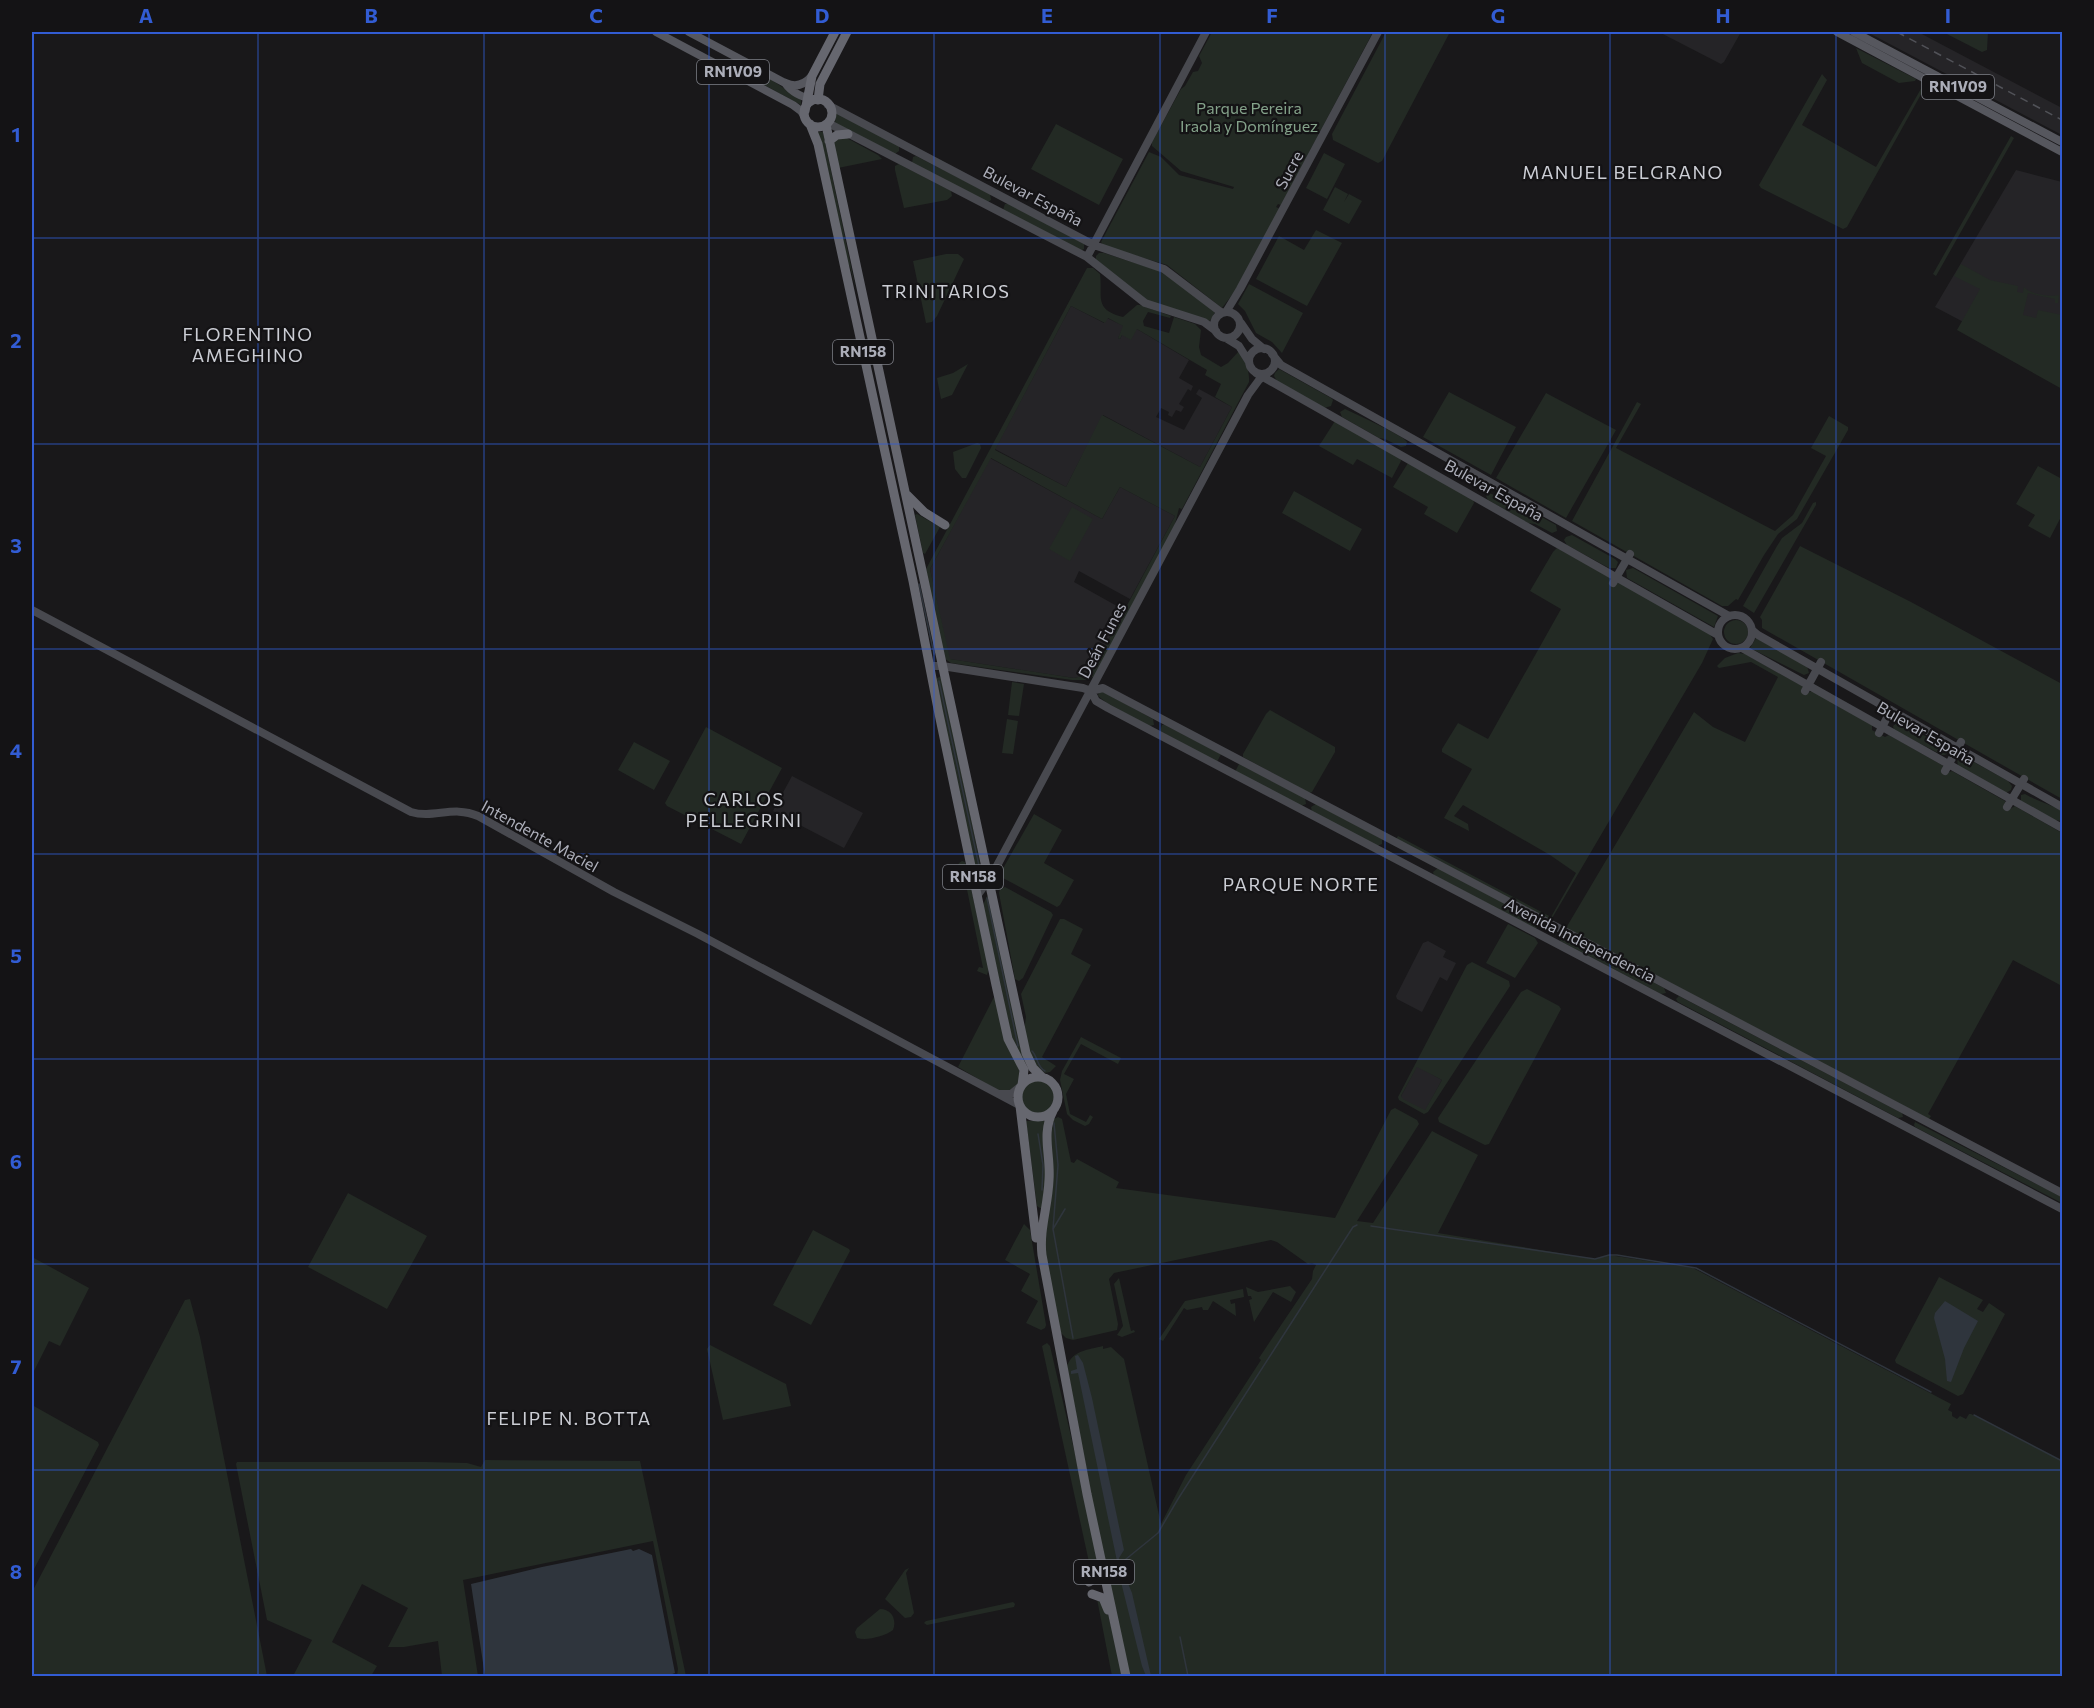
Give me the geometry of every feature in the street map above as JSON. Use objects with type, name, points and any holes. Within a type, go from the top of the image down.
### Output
[{"type":"highway","name":"RN158","points":[[813,99],[812,76],[835,32]]},
{"type":"highway","name":"RN158","points":[[847,32],[813,99],[807,118],[818,144],[902,529],[1008,1038],[1024,1070],[1018,1093],[1019,1105],[1033,1211],[1038,1272],[1053,1335]]},
{"type":"highway","points":[[807,118],[818,127],[827,124],[832,114],[828,105],[813,99]]},
{"type":"highway","name":"RN158","points":[[827,124],[1026,1053],[1033,1068],[1042,1077],[1052,1082],[1057,1090],[1058,1102],[1046,1131],[1050,1177],[1041,1250],[1067,1419],[1082,1467],[1102,1575],[1126,1677]]},
{"type":"highway","points":[[829,141],[837,135],[848,134]]},
{"type":"highway","points":[[905,493],[924,512],[945,525]]},
{"type":"highway","points":[[1021,1085],[1029,1078],[1042,1077]]},
{"type":"highway","points":[[1019,1105],[1027,1114],[1037,1117],[1053,1111]]},
{"type":"highway","points":[[1033,1211],[1037,1213],[1045,1211]]},
{"type":"highway","points":[[1089,1582],[1102,1575]]},
{"type":"highway","points":[[1092,1594],[1107,1598]]},
{"type":"main road","name":"RN1V09","points":[[657,32],[793,105],[807,118]]},
{"type":"main road","name":"RN1V09","points":[[689,32],[785,83],[791,90],[813,99]]},
{"type":"main road","points":[[1087,258],[1206,32]]},
{"type":"main road","name":"Sucre","points":[[1224,312],[1240,289],[1378,32]]},
{"type":"main road","name":"RN1V09","points":[[1837,32],[2062,152]]},
{"type":"main road","name":"RN1V09","points":[[1854,32],[2062,142]]},
{"type":"main road","points":[[785,83],[798,85],[812,76]]},
{"type":"main road","name":"Bulevar España","points":[[828,105],[1094,245],[1164,269],[1224,312]]},
{"type":"main road","name":"Bulevar España","points":[[827,124],[1087,258],[1145,303],[1204,322],[1216,331]]},
{"type":"main road","name":"Sucre","points":[[1238,318],[1234,306],[1240,289]]},
{"type":"main road","points":[[1224,312],[1238,318],[1237,333],[1226,338],[1216,331],[1215,321],[1224,312]]},
{"type":"main road","name":"Bulevar España","points":[[1238,318],[1252,339],[1269,351],[1281,365],[1628,557],[1729,616]]},
{"type":"main road","name":"Bulevar España","points":[[1226,338],[1239,346],[1257,370],[1615,580],[1718,635]]},
{"type":"main road","points":[[1254,351],[1269,351],[1274,363],[1271,370],[1257,370],[1254,351]]},
{"type":"main road","name":"Deán Funes","points":[[1248,395],[1257,370]]},
{"type":"main road","name":"Deán Funes","points":[[977,896],[989,881],[1091,691],[1248,395],[1257,370]]},
{"type":"main road","points":[[1615,580],[1628,557]]},
{"type":"main road","name":"Intendente Maciel","points":[[32,610],[411,812],[425,814],[456,810],[478,817],[614,892],[698,934],[1019,1105]]},
{"type":"main road","points":[[1736,615],[1744,618],[1749,622],[1752,630],[1750,641],[1742,648],[1728,648],[1720,641],[1718,635],[1722,622],[1729,616],[1736,615]]},
{"type":"main road","name":"Bulevar España","points":[[1752,630],[1819,665],[1891,710],[2023,781],[2062,807]]},
{"type":"main road","name":"Bulevar España","points":[[1742,648],[1807,688],[2010,803],[2062,828]]},
{"type":"main road","points":[[1807,688],[1819,665]]},
{"type":"main road","name":"Avenida Independencia","points":[[930,666],[942,666],[1091,691],[1103,688],[2062,1193]]},
{"type":"main road","name":"Avenida Independencia","points":[[1091,691],[1096,701],[1108,708],[2062,1209]]},
{"type":"main road","points":[[1881,730],[1891,710]]},
{"type":"main road","points":[[1947,767],[1959,745]]},
{"type":"main road","points":[[2010,803],[2023,781]]},
{"type":"main road","points":[[1540,934],[1542,926],[1547,922]]},
{"type":"main road","points":[[1553,941],[1559,936],[1560,928]]},
{"type":"main road","points":[[998,1094],[1011,1094],[1021,1085]]},
{"type":"main road","points":[[1905,1126],[1912,1114]]},
{"type":"shaded area","points":[[1659,32],[1741,32],[1721,64]]},
{"type":"shaded area","points":[[1867,32],[1918,32],[2062,108],[2062,135]]},
{"type":"shaded area","points":[[2016,170],[2062,182],[2062,374],[1935,307]]},
{"type":"shaded area","points":[[1071,306],[1104,323],[1107,318],[1124,326],[1118,338],[1120,339],[1122,335],[1137,329],[1189,360],[1179,378],[1193,386],[1191,391],[1188,389],[1179,404],[1184,407],[1181,412],[1176,410],[1172,417],[1168,415],[1169,412],[1161,408],[1156,417],[1184,430],[1202,398],[1196,394],[1199,389],[1232,407],[1200,467],[1103,415],[1066,487],[995,449]]},
{"type":"shaded area","points":[[990,458],[1102,519],[1120,487],[1175,516],[1130,599],[1079,571],[1074,582],[1124,610],[1095,665],[1086,675],[1074,678],[949,659],[930,569]]},
{"type":"shaded area","points":[[792,776],[863,813],[844,848],[773,811]]},
{"type":"shaded area","points":[[1428,941],[1446,951],[1443,957],[1456,963],[1447,981],[1440,977],[1422,1012],[1397,999],[1396,996],[1423,943]]},
{"type":"shaded area","points":[[1417,1066],[1442,1080],[1425,1111],[1402,1099],[1401,1096]]},
{"type":"shaded area","points":[[1945,1301],[1978,1321],[1964,1348],[1951,1382],[1947,1381],[1945,1359],[1934,1318],[1935,1313]]},
{"type":"shaded area","points":[[1078,1355],[1083,1363],[1092,1398],[1124,1550],[1119,1558],[1118,1566],[1078,1373],[1071,1374],[1071,1371],[1077,1369],[1075,1356]]},
{"type":"shaded area","points":[[631,1549],[633,1551],[639,1549],[652,1555],[675,1673],[667,1676],[485,1676],[471,1584]]},
{"type":"shaded area","points":[[1122,1569],[1132,1593],[1151,1676],[1146,1676],[1142,1666],[1118,1570]]},
{"type":"green space","name":"Parque Pereira Iraola y Domínguez","points":[[1212,32],[1373,32],[1281,205],[1278,204],[1276,207],[1280,209],[1238,287],[1222,308],[1167,265],[1104,246],[1101,242],[1149,152],[1161,157],[1179,175],[1233,189],[1234,187],[1181,171],[1152,146],[1152,142],[1181,89],[1193,72],[1198,71],[1202,63],[1199,56]]},
{"type":"green space","points":[[1386,32],[1450,32],[1382,161],[1378,163],[1333,140],[1332,134]]},
{"type":"green space","points":[[1943,32],[1988,32],[1987,50],[1982,52]]},
{"type":"green space","points":[[1856,48],[1916,79],[1915,81],[1899,83],[1862,63]]},
{"type":"green space","points":[[743,65],[766,76],[801,100],[801,105],[742,73],[740,68]]},
{"type":"green space","points":[[1822,74],[1827,80],[1802,125],[1876,167],[1922,87],[1924,89],[1847,227],[1843,229],[1759,185]]},
{"type":"green space","points":[[836,113],[899,146],[899,151],[895,154],[835,123]]},
{"type":"green space","points":[[1056,124],[1123,159],[1099,205],[1031,169]]},
{"type":"green space","points":[[817,132],[823,132],[856,290],[850,267],[846,262]]},
{"type":"green space","points":[[2011,136],[2014,138],[1936,276],[1933,274]]},
{"type":"green space","points":[[845,137],[882,159],[838,168],[833,147],[835,139]]},
{"type":"green space","points":[[1324,153],[1345,164],[1327,199],[1306,188]]},
{"type":"green space","points":[[916,156],[990,194],[991,200],[988,202],[912,163],[913,157]]},
{"type":"green space","points":[[899,164],[951,191],[952,196],[947,200],[904,208],[895,170],[895,166]]},
{"type":"green space","points":[[1335,187],[1348,194],[1344,202],[1349,194],[1362,201],[1349,224],[1323,210]]},
{"type":"green space","points":[[1005,204],[1010,204],[1084,244],[1084,249],[1080,251],[1003,210]]},
{"type":"green space","points":[[1316,230],[1342,243],[1307,306],[1256,279],[1279,236],[1304,250]]},
{"type":"green space","points":[[1099,253],[1163,272],[1215,312],[1210,321],[1150,303],[1096,260]]},
{"type":"green space","points":[[946,254],[958,254],[964,259],[937,316],[932,322],[926,323],[913,261]]},
{"type":"green space","points":[[1961,264],[1990,280],[2018,286],[2017,292],[2023,293],[2024,287],[2041,295],[2059,295],[2058,303],[2055,303],[2055,299],[2028,293],[2023,315],[2036,318],[2038,310],[2062,315],[2062,389],[1957,330],[1980,289],[1954,276]]},
{"type":"green space","points":[[1087,268],[1093,268],[1100,274],[1101,301],[1107,310],[1114,314],[1123,317],[1140,305],[1171,316],[1170,318],[1148,312],[1143,321],[1144,326],[1169,333],[1174,317],[1195,324],[1201,330],[1199,347],[1201,355],[1221,367],[1239,351],[1247,366],[1249,382],[1182,509],[1179,508],[1173,532],[1095,676],[1086,680],[1072,680],[951,663],[944,658],[926,569]],"holes":[[[1071,306],[1105,323],[1108,318],[1123,326],[1118,338],[1120,339],[1122,335],[1131,340],[1137,329],[1207,370],[1205,375],[1221,384],[1215,397],[1232,407],[1200,467],[1102,415],[1066,487],[995,450]],[[991,458],[1102,519],[1120,487],[1175,516],[1095,665],[1086,675],[1074,678],[950,659],[930,569]]]},
{"type":"green space","points":[[1249,284],[1303,313],[1282,353],[1272,342],[1256,333],[1245,311],[1238,304]]},
{"type":"green space","points":[[968,364],[952,395],[941,399],[937,378],[953,373]]},
{"type":"green space","points":[[1279,369],[1331,398],[1333,400],[1331,406],[1324,408],[1277,381],[1274,376]]},
{"type":"green space","points":[[1449,392],[1516,427],[1491,475],[1423,437]]},
{"type":"green space","points":[[1546,393],[1616,430],[1566,518],[1496,478]]},
{"type":"green space","points":[[1637,402],[1641,404],[1616,448],[1775,531],[1793,515],[1826,456],[1811,448],[1829,416],[1848,427],[1797,519],[1778,534],[1738,600],[1736,599],[1728,606],[1722,606],[1572,521]]},
{"type":"green space","points":[[1345,409],[1403,438],[1407,442],[1406,446],[1401,447],[1379,438],[1342,417],[1340,412]]},
{"type":"green space","points":[[1335,421],[1400,458],[1401,461],[1392,478],[1357,459],[1353,465],[1319,446]]},
{"type":"green space","points":[[977,443],[981,448],[966,478],[962,478],[955,469],[953,452]]},
{"type":"green space","points":[[1408,463],[1473,499],[1474,503],[1457,533],[1424,514],[1428,507],[1393,487]]},
{"type":"green space","points":[[2038,466],[2062,479],[2062,515],[2050,538],[2028,526],[2035,515],[2016,504]]},
{"type":"green space","points":[[1294,491],[1362,529],[1350,551],[1282,513]]},
{"type":"green space","points":[[1489,493],[1518,504],[1556,525],[1557,531],[1552,533],[1528,523],[1488,500],[1486,496]]},
{"type":"green space","points":[[1816,502],[1754,613],[1743,606],[1782,538],[1802,523],[1813,503]]},
{"type":"green space","points":[[1072,507],[1093,519],[1070,561],[1049,549]]},
{"type":"green space","points":[[915,515],[940,527],[925,554]]},
{"type":"green space","points":[[1572,535],[1615,559],[1618,562],[1616,568],[1609,568],[1567,545],[1564,540]]},
{"type":"green space","points":[[1800,546],[1911,602],[2062,684],[2062,799],[1762,628],[1760,617]]},
{"type":"green space","points":[[1557,548],[1611,578],[1611,581],[1619,582],[1709,633],[1713,639],[1702,663],[1551,920],[1396,839],[1398,836],[1551,917],[1576,873],[1550,855],[1463,805],[1454,816],[1468,824],[1469,831],[1444,818],[1472,769],[1442,752],[1442,749],[1458,723],[1488,739],[1561,609],[1530,591]]},
{"type":"green space","points":[[1633,568],[1718,616],[1714,627],[1627,578],[1626,570]]},
{"type":"green space","points":[[1736,620],[1741,621],[1747,627],[1747,637],[1741,643],[1736,644],[1731,643],[1725,637],[1724,632],[1725,627],[1731,621]]},
{"type":"green space","points":[[1756,638],[1807,666],[1809,673],[1804,675],[1750,648]]},
{"type":"green space","points":[[1738,653],[1745,654],[1802,686],[1808,693],[1812,691],[1872,725],[1872,730],[1885,737],[1889,735],[1942,765],[1947,773],[1952,771],[2005,801],[2010,809],[2015,806],[2062,833],[2062,986],[2013,960],[1928,1114],[1931,1116],[1929,1119],[1566,928],[1694,712],[1713,727],[1745,742],[1778,677],[1751,662],[1719,668],[1717,666],[1725,658]]},
{"type":"green space","points":[[942,678],[983,877],[979,876],[972,855],[936,679]]},
{"type":"green space","points":[[1012,682],[1024,684],[1019,716],[1008,715]]},
{"type":"green space","points":[[1102,691],[1153,719],[1154,725],[1149,726],[1107,703],[1098,696]]},
{"type":"green space","points":[[1270,710],[1335,747],[1335,752],[1312,792],[1309,793],[1243,757]]},
{"type":"green space","points":[[1007,719],[1018,721],[1013,754],[1002,753]]},
{"type":"green space","points":[[1898,722],[1948,747],[1949,752],[1942,755],[1894,730],[1893,726]]},
{"type":"green space","points":[[1162,725],[1221,754],[1217,762],[1160,731]]},
{"type":"green space","points":[[706,727],[782,768],[741,844],[665,803]]},
{"type":"green space","points":[[634,742],[670,761],[654,790],[618,770]]},
{"type":"green space","points":[[1963,756],[2008,781],[2012,786],[2011,790],[2006,793],[1958,766],[1957,759]]},
{"type":"green space","points":[[1239,764],[1305,798],[1306,804],[1301,806],[1235,772]]},
{"type":"green space","points":[[2025,794],[2062,811],[2062,821],[2054,820],[2021,801],[2021,795]]},
{"type":"green space","points":[[1316,804],[1382,839],[1382,844],[1377,846],[1312,812],[1311,807]]},
{"type":"green space","points":[[1034,814],[1062,830],[1044,863],[1074,880],[1057,907],[1001,877],[1001,872]]},
{"type":"green space","points":[[962,861],[965,862],[989,968],[987,975],[977,971],[979,967],[983,968],[963,870],[960,868],[948,890],[945,888]]},
{"type":"green space","points":[[1438,868],[1540,922],[1536,929],[1434,875],[1433,872]]},
{"type":"green space","points":[[1005,887],[1053,915],[1023,978],[1019,981],[1015,979],[999,893],[1000,889]]},
{"type":"green space","points":[[987,896],[1026,1064],[1013,1044],[983,905]]},
{"type":"green space","points":[[1060,919],[1083,929],[1071,954],[1091,965],[1042,1057],[1056,1066],[1050,1072],[1045,1073],[1033,1064],[1024,1031],[1026,1017],[1021,994]]},
{"type":"green space","points":[[1508,924],[1535,938],[1538,943],[1515,978],[1486,963]]},
{"type":"green space","points":[[1564,935],[1664,988],[1666,993],[1661,994],[1560,941]]},
{"type":"green space","points":[[1472,962],[1509,981],[1510,986],[1428,1112],[1424,1114],[1399,1100],[1398,1097],[1467,965]],"holes":[[[1417,1067],[1442,1080],[1425,1110],[1401,1096]]]},
{"type":"green space","points":[[1527,989],[1561,1009],[1489,1144],[1485,1145],[1439,1122],[1438,1118],[1521,992]]},
{"type":"green space","points":[[1679,996],[1902,1113],[1903,1117],[1898,1118],[1678,1002],[1676,999]]},
{"type":"green space","points":[[994,997],[1015,1053],[1020,1075],[1016,1087],[1005,1091],[999,1091],[958,1067]]},
{"type":"green space","points":[[1081,1037],[1121,1058],[1118,1064],[1081,1044],[1064,1074],[1074,1079],[1066,1094],[1070,1114],[1086,1122],[1090,1115],[1093,1117],[1085,1126],[1067,1114],[1060,1080],[1062,1071]]},
{"type":"green space","points":[[1039,1079],[1052,1084],[1057,1097],[1052,1110],[1039,1115],[1026,1110],[1021,1097],[1026,1084]]},
{"type":"green space","points":[[1395,1108],[1417,1120],[1419,1124],[1357,1221],[1373,1223],[1432,1131],[1478,1155],[1438,1233],[1595,1259],[1609,1255],[1693,1268],[1951,1404],[1948,1410],[1957,1419],[1960,1416],[1966,1419],[1971,1414],[2062,1461],[2062,1676],[1129,1676],[1105,1568],[1067,1366],[1077,1354],[1103,1346],[1103,1349],[1111,1347],[1124,1359],[1161,1524],[1186,1475],[1261,1360],[1259,1358],[1312,1279],[1316,1265],[1308,1264],[1271,1240],[1114,1273],[1109,1279],[1118,1324],[1117,1330],[1073,1340],[1066,1338],[1059,1331],[1043,1252],[1049,1145],[1054,1119],[1058,1117],[1062,1119],[1071,1162],[1074,1163],[1077,1159],[1119,1182],[1116,1188],[1335,1218],[1391,1110]]},
{"type":"green space","points":[[1026,1121],[1045,1121],[1047,1168],[1042,1208],[1037,1206]]},
{"type":"green space","points":[[1915,1122],[2062,1197],[2062,1203],[1915,1127]]},
{"type":"green space","points":[[348,1193],[427,1236],[387,1309],[308,1267]]},
{"type":"green space","points":[[1024,1224],[1030,1230],[1046,1325],[1041,1330],[1026,1323],[1038,1301],[1021,1291],[1030,1274],[1005,1260]]},
{"type":"green space","points":[[813,1230],[850,1251],[811,1325],[773,1305]]},
{"type":"green space","points":[[32,1257],[89,1288],[60,1346],[49,1341],[32,1375]]},
{"type":"green space","points":[[1939,1277],[1983,1300],[1977,1309],[1983,1312],[1989,1303],[2005,1314],[1963,1394],[1958,1396],[1896,1363],[1895,1360]]},
{"type":"green space","points":[[1119,1278],[1131,1331],[1135,1332],[1122,1337],[1117,1335],[1123,1326],[1114,1284]]},
{"type":"green space","points":[[1290,1286],[1296,1292],[1291,1302],[1273,1292],[1254,1322],[1249,1300],[1252,1299],[1248,1296],[1246,1287],[1258,1292]]},
{"type":"green space","points":[[1243,1289],[1244,1297],[1230,1300],[1231,1304],[1235,1303],[1236,1316],[1213,1301],[1208,1310],[1203,1310],[1202,1307],[1187,1310],[1184,1308],[1163,1341],[1159,1339],[1185,1301]]},
{"type":"green space","points":[[190,1299],[200,1337],[267,1676],[32,1676],[32,1592],[185,1300]]},
{"type":"green space","points":[[1047,1343],[1050,1346],[1092,1527],[1098,1570],[1092,1576],[1042,1346]]},
{"type":"green space","points":[[710,1345],[786,1384],[791,1406],[723,1420],[707,1349]]},
{"type":"green space","points":[[32,1405],[98,1442],[99,1445],[32,1573]]},
{"type":"green space","points":[[485,1460],[640,1461],[686,1676],[677,1676],[678,1669],[653,1541],[463,1580],[478,1676],[442,1676],[438,1641],[404,1647],[388,1647],[408,1608],[362,1584],[332,1642],[377,1666],[371,1676],[293,1676],[312,1640],[267,1620],[237,1462],[427,1462],[467,1463],[481,1467]]},
{"type":"green space","points":[[909,1568],[906,1573],[914,1613],[911,1617],[905,1618],[885,1599],[905,1570]]},
{"type":"green space","points":[[1097,1599],[1107,1610],[1124,1676],[1112,1676]]},
{"type":"green space","points":[[1013,1602],[1014,1607],[927,1625],[924,1623],[926,1621]]},
{"type":"green space","points":[[880,1609],[888,1611],[892,1616],[893,1630],[876,1637],[857,1638],[855,1632],[857,1628]]},
{"type":"waterway","points":[[919,584],[934,654]]},
{"type":"waterway","points":[[939,681],[981,875]]},
{"type":"waterway","points":[[987,898],[1018,1046]]},
{"type":"waterway","points":[[1032,1051],[1040,1067],[1045,1071]]},
{"type":"waterway","points":[[1054,1123],[1058,1165],[1053,1229],[1073,1338]]},
{"type":"waterway","points":[[1038,1134],[1043,1165],[1042,1190]]},
{"type":"waterway","points":[[1053,1229],[1065,1209]]},
{"type":"waterway","points":[[1120,1564],[1158,1533],[1353,1227],[1357,1225]]},
{"type":"waterway","points":[[1371,1226],[1595,1259],[1617,1255],[1696,1268],[1931,1392]]},
{"type":"waterway","points":[[1974,1415],[2062,1461]]},
{"type":"waterway","points":[[1180,1637],[1188,1676]]},
{"type":"railway","points":[[1897,32],[2062,120]]},
{"type":"district","name":"MANUEL BELGRANO","points":[[1623,173]]},
{"type":"district","name":"TRINITARIOS","points":[[946,292]]},
{"type":"district","name":"FLORENTINO AMEGHINO","points":[[248,345]]},
{"type":"district","name":"CARLOS PELLEGRINI","points":[[744,810]]},
{"type":"district","name":"PARQUE NORTE","points":[[1301,885]]},
{"type":"district","name":"FELIPE N. BOTTA","points":[[569,1419]]}]
